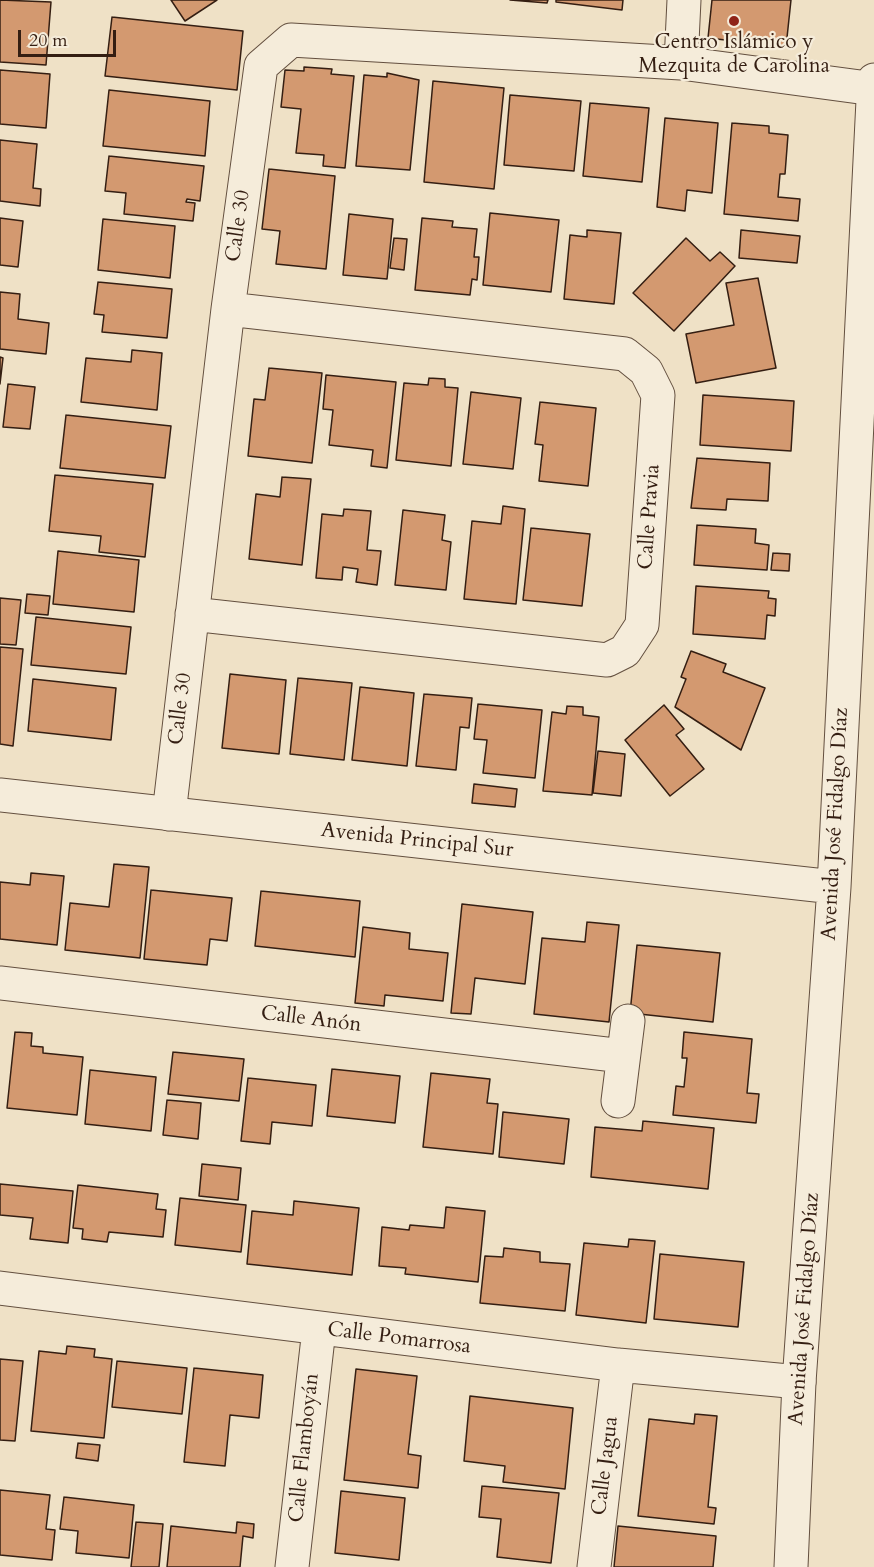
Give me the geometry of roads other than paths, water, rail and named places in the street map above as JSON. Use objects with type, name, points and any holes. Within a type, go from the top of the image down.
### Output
[{"type":"street","points":[[681,63],[684,0]]},
{"type":"street","name":"Calle 30","points":[[169,814],[228,309],[261,66],[291,40],[681,63],[874,89]]},
{"type":"street","name":"Avenida José Fidalgo Díaz","points":[[791,1567],[799,1382],[834,887],[874,80]]},
{"type":"street","name":"Calle Pravia","points":[[192,614],[606,660],[625,651],[642,625],[658,395],[646,371],[625,354],[228,309]]},
{"type":"street","name":"Avenida Principal Sur","points":[[0,795],[834,887]]},
{"type":"street","name":"Calle Anón","points":[[0,983],[623,1056]]},
{"type":"street","points":[[618,1101],[628,1021]]},
{"type":"street","name":"Calle Pomarrosa","points":[[0,1288],[618,1365],[799,1382]]},
{"type":"street","name":"Calle Flamboyán","points":[[292,1567],[319,1329]]},
{"type":"street","name":"Calle Jagua","points":[[594,1567],[618,1365]]},
{"type":"place","name":"Centro Islámico y Mezquita de Carolina","points":[[734,21]]}]
